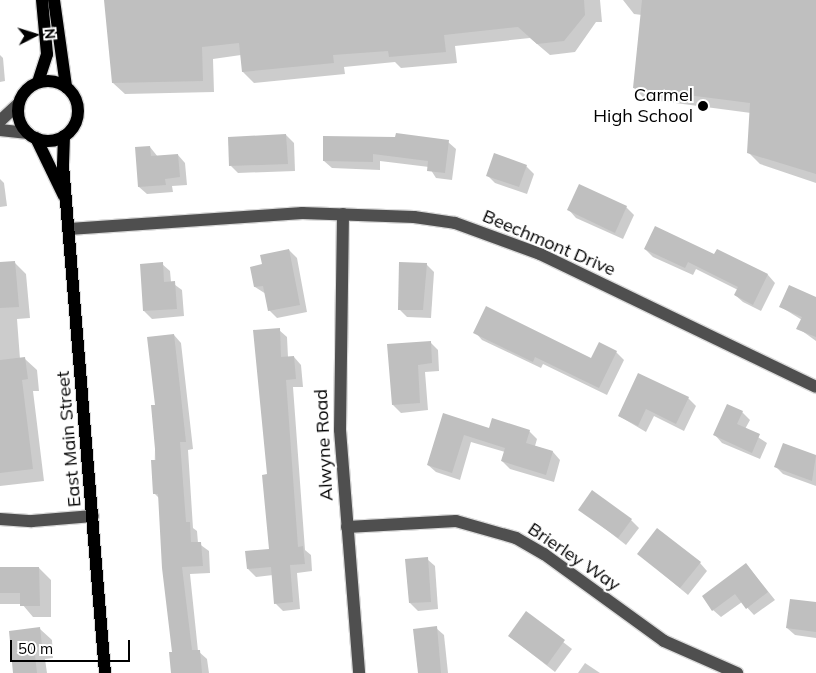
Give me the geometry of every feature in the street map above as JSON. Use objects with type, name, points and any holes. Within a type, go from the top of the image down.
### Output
[{"type":"main road","points":[[38,82],[47,54],[42,0]]},
{"type":"main road","points":[[54,0],[66,87]]},
{"type":"main road","points":[[47,81],[66,87],[73,94],[78,113],[75,123],[64,136],[53,141],[32,136],[20,123],[18,104],[22,95],[38,82],[47,81]]},
{"type":"main road","name":"East Main Street","points":[[32,136],[67,203]]},
{"type":"main road","name":"East Main Street","points":[[64,136],[67,203],[105,673]]},
{"type":"street","points":[[0,121],[18,104]]},
{"type":"street","points":[[0,130],[32,136]]},
{"type":"street","name":"Beechmont Drive","points":[[69,229],[244,216],[343,214],[414,217],[455,223],[490,233],[540,254],[816,387]]},
{"type":"street","name":"Alwyne Road","points":[[343,214],[338,375],[347,527],[359,673]]},
{"type":"street","points":[[0,518],[32,521],[93,516]]},
{"type":"street","name":"Brierley Way","points":[[347,527],[456,521],[516,538],[544,554],[664,641],[737,673]]},
{"type":"building","points":[[104,0],[584,0],[585,15],[564,41],[537,44],[518,27],[444,35],[446,52],[389,57],[388,51],[333,55],[334,63],[242,72],[239,43],[202,47],[203,81],[112,83]]},
{"type":"building","points":[[642,0],[816,0],[816,174],[747,153],[750,103],[633,88]]},
{"type":"building","points":[[396,133],[449,140],[445,173],[427,171],[428,161],[373,154],[373,162],[323,161],[323,136],[395,137]]},
{"type":"building","points":[[286,134],[288,164],[229,166],[228,137]]},
{"type":"building","points":[[150,146],[151,156],[178,154],[180,177],[165,179],[166,185],[138,187],[135,147]]},
{"type":"building","points":[[494,153],[527,165],[519,187],[486,176]]},
{"type":"building","points":[[579,184],[627,206],[615,233],[567,210]]},
{"type":"building","points":[[655,226],[714,254],[717,249],[768,274],[753,305],[734,295],[738,287],[688,262],[685,268],[644,249]]},
{"type":"building","points":[[289,249],[300,305],[268,311],[263,286],[254,287],[250,267],[262,264],[260,255]]},
{"type":"building","points":[[15,261],[19,307],[0,308],[0,262]]},
{"type":"building","points":[[163,262],[164,282],[175,281],[177,309],[143,311],[140,264]]},
{"type":"building","points":[[399,262],[427,263],[423,310],[398,310]]},
{"type":"building","points":[[789,285],[816,297],[816,337],[796,329],[802,317],[779,307]]},
{"type":"building","points":[[486,306],[591,358],[599,342],[617,351],[599,388],[535,357],[533,362],[473,333]]},
{"type":"building","points":[[280,328],[281,357],[294,356],[296,379],[286,380],[298,547],[303,546],[305,564],[290,565],[293,602],[274,604],[271,567],[247,569],[245,551],[269,549],[262,475],[267,474],[253,330]]},
{"type":"building","points":[[174,334],[186,442],[180,442],[186,522],[190,522],[191,542],[201,542],[203,566],[182,567],[192,650],[200,650],[202,673],[171,673],[169,652],[172,652],[162,568],[158,494],[153,494],[151,460],[156,460],[151,405],[155,405],[147,337]]},
{"type":"building","points":[[431,341],[432,363],[418,365],[420,403],[392,405],[387,344]]},
{"type":"building","points":[[25,357],[28,379],[22,380],[33,469],[0,473],[0,360]]},
{"type":"building","points":[[638,373],[689,397],[676,424],[646,409],[638,426],[618,416]]},
{"type":"building","points":[[727,404],[743,411],[737,424],[760,434],[752,453],[713,435]]},
{"type":"building","points":[[443,413],[489,428],[492,418],[530,430],[526,443],[553,451],[546,475],[501,461],[505,448],[464,435],[452,473],[427,465]]},
{"type":"building","points":[[783,443],[816,455],[812,481],[774,467]]},
{"type":"building","points":[[592,490],[632,519],[618,538],[578,510]]},
{"type":"building","points":[[657,528],[701,562],[680,588],[637,554]]},
{"type":"building","points":[[428,557],[431,602],[409,603],[405,559]]},
{"type":"building","points":[[746,563],[768,592],[746,609],[735,594],[712,611],[702,596]]},
{"type":"building","points":[[0,567],[39,567],[40,606],[20,606],[20,593],[0,593]]},
{"type":"building","points":[[790,599],[816,602],[816,632],[786,628]]},
{"type":"building","points":[[526,611],[565,640],[547,665],[508,636]]},
{"type":"building","points":[[437,626],[441,673],[418,673],[413,629]]},
{"type":"building","points":[[40,627],[42,646],[34,647],[37,673],[13,673],[9,631]]},
{"type":"place","name":"Carmel High School","points":[[703,106]]}]
